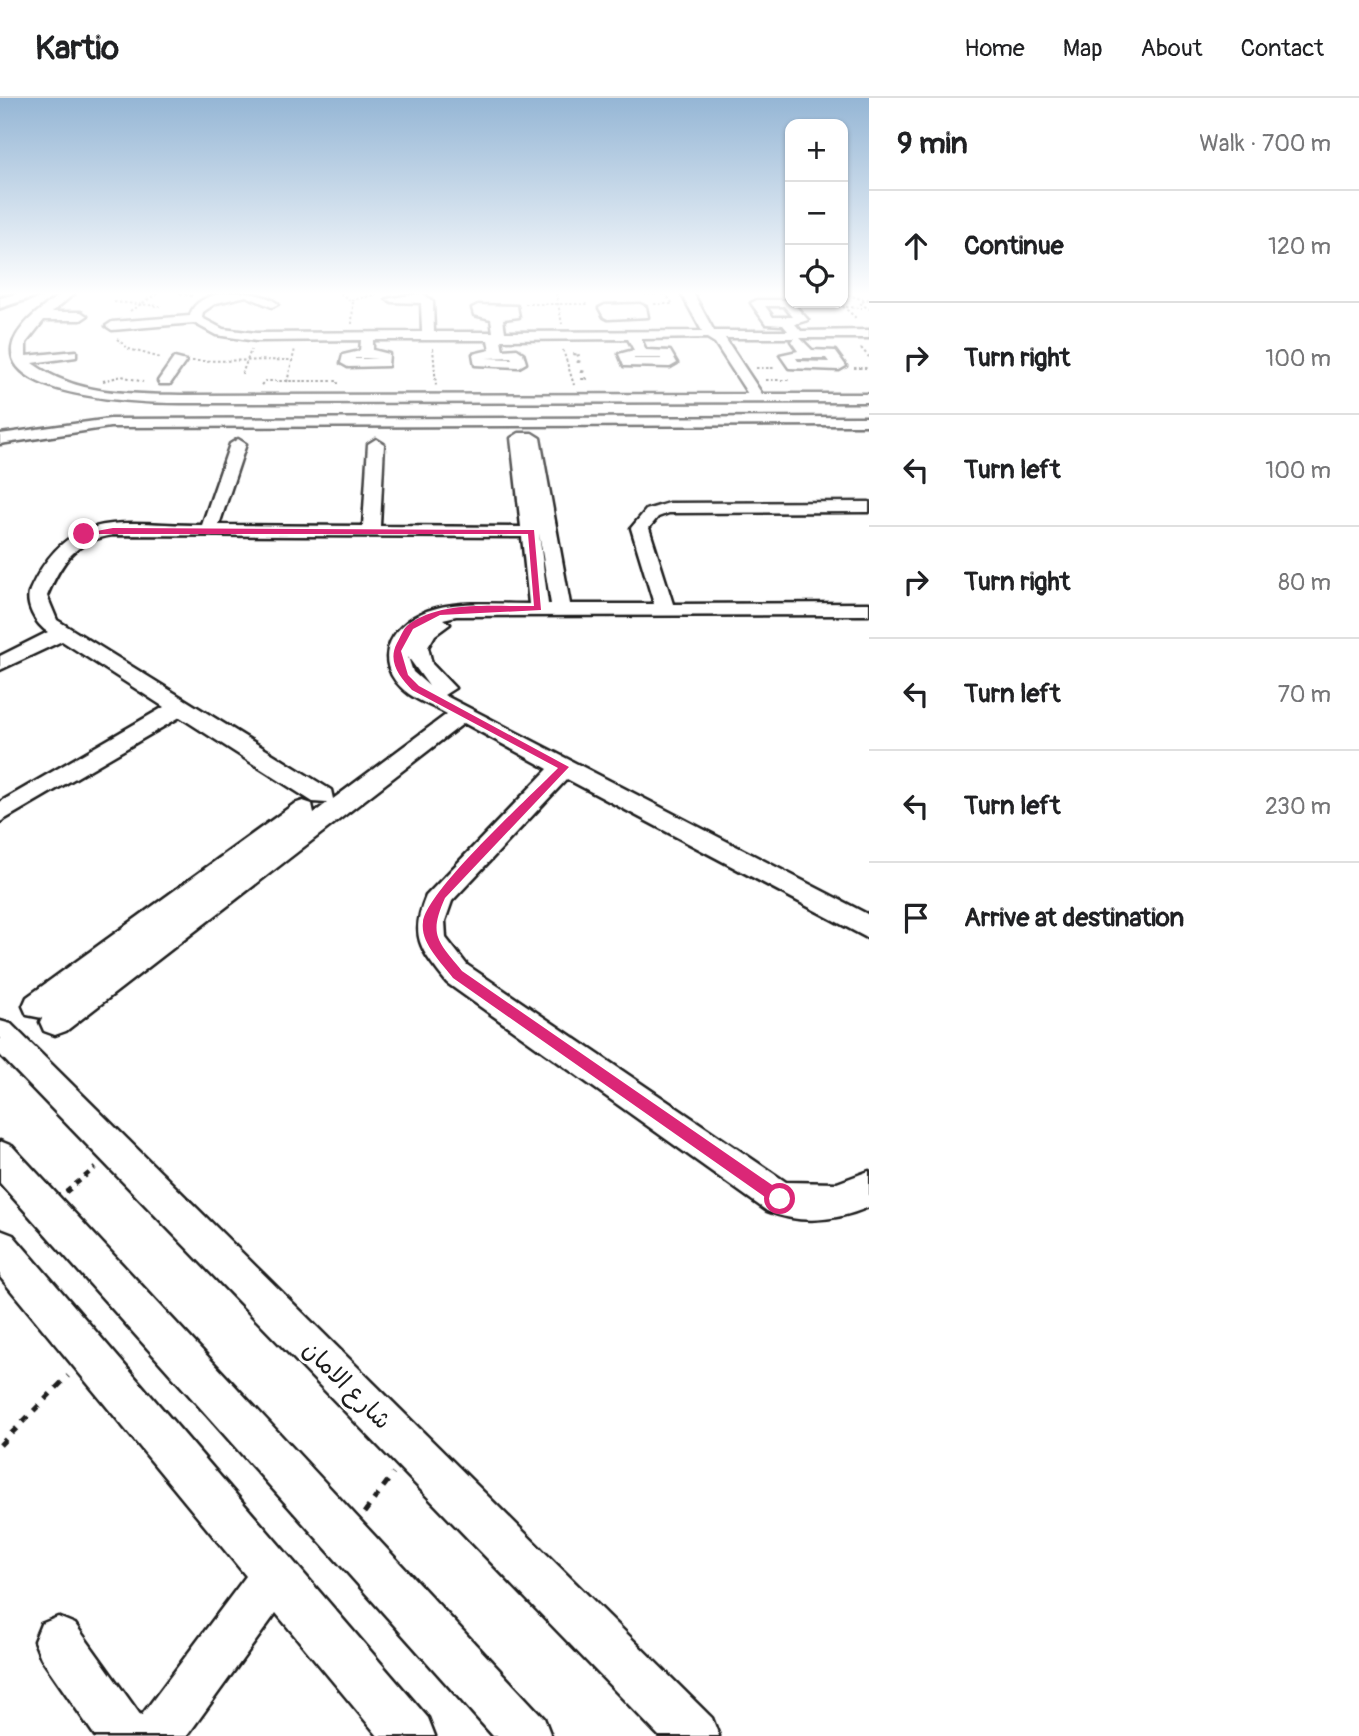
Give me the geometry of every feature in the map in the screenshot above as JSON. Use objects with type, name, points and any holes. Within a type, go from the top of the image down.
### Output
[{"type":"street","points":[[21,369],[32,381],[56,390],[121,399],[678,405],[842,402],[869,398]]},
{"type":"street","points":[[165,382],[173,369]]},
{"type":"street","points":[[723,369],[740,398]]},
{"type":"street","points":[[739,369],[758,398]]},
{"type":"street","points":[[110,423],[103,416],[104,412],[146,382],[165,382],[184,388],[284,399],[437,399],[459,402],[758,398],[869,405]]},
{"type":"street","points":[[121,399],[184,388]]},
{"type":"street","points":[[621,405],[632,413],[627,421]]},
{"type":"street","points":[[678,405],[674,413],[687,421]]},
{"type":"street","points":[[0,439],[110,423],[869,421]]},
{"type":"street","points":[[209,530],[238,444]]},
{"type":"street","points":[[371,531],[376,444]]},
{"type":"street","points":[[529,464],[554,567],[550,608],[534,567],[529,464]]},
{"type":"street","points":[[665,608],[640,528],[643,519],[652,512],[682,507],[869,507]]},
{"type":"street","points":[[322,796],[49,624],[37,596],[69,542],[84,534],[103,530],[531,532]]},
{"type":"street","points":[[534,567],[554,567]]},
{"type":"street","points":[[869,618],[665,608],[438,612],[410,628],[397,651],[398,664],[415,688],[454,710],[564,767],[757,859],[869,908]]},
{"type":"street","points":[[869,609],[800,613],[474,618],[453,620],[435,626],[424,635],[417,648],[419,663],[429,677],[444,688],[757,859],[869,928]]},
{"type":"street","points":[[0,664],[62,633]]},
{"type":"street","points":[[0,813],[180,707]]},
{"type":"street","points":[[405,746],[322,796],[47,1014],[454,710]]},
{"type":"street","points":[[564,767],[440,896],[429,922],[433,943],[457,974],[780,1199],[814,1203],[853,1199],[869,1188]]},
{"type":"street","name":"شارع الامان","points":[[0,1034],[694,1736]]},
{"type":"street","points":[[0,1158],[526,1736]]},
{"type":"street","points":[[0,1248],[410,1736]]},
{"type":"street","points":[[157,1736],[275,1576]]},
{"type":"street","points":[[58,1641],[125,1736]]},
{"type":"path","points":[[242,374],[244,369]]},
{"type":"path","points":[[284,399],[291,369]]},
{"type":"path","points":[[434,369],[437,399]]},
{"type":"path","points":[[570,369],[574,385]]},
{"type":"path","points":[[581,369],[585,378]]},
{"type":"path","points":[[45,1210],[116,1151]]},
{"type":"path","points":[[0,1445],[89,1355]]},
{"type":"path","points":[[345,1538],[411,1450]]},
{"type":"route","points":[[84,534],[103,530],[531,532],[538,608],[477,608],[438,612],[422,618],[410,628],[401,639],[397,651],[398,664],[415,688],[564,767],[440,896],[429,922],[433,943],[457,974],[780,1199]]}]
